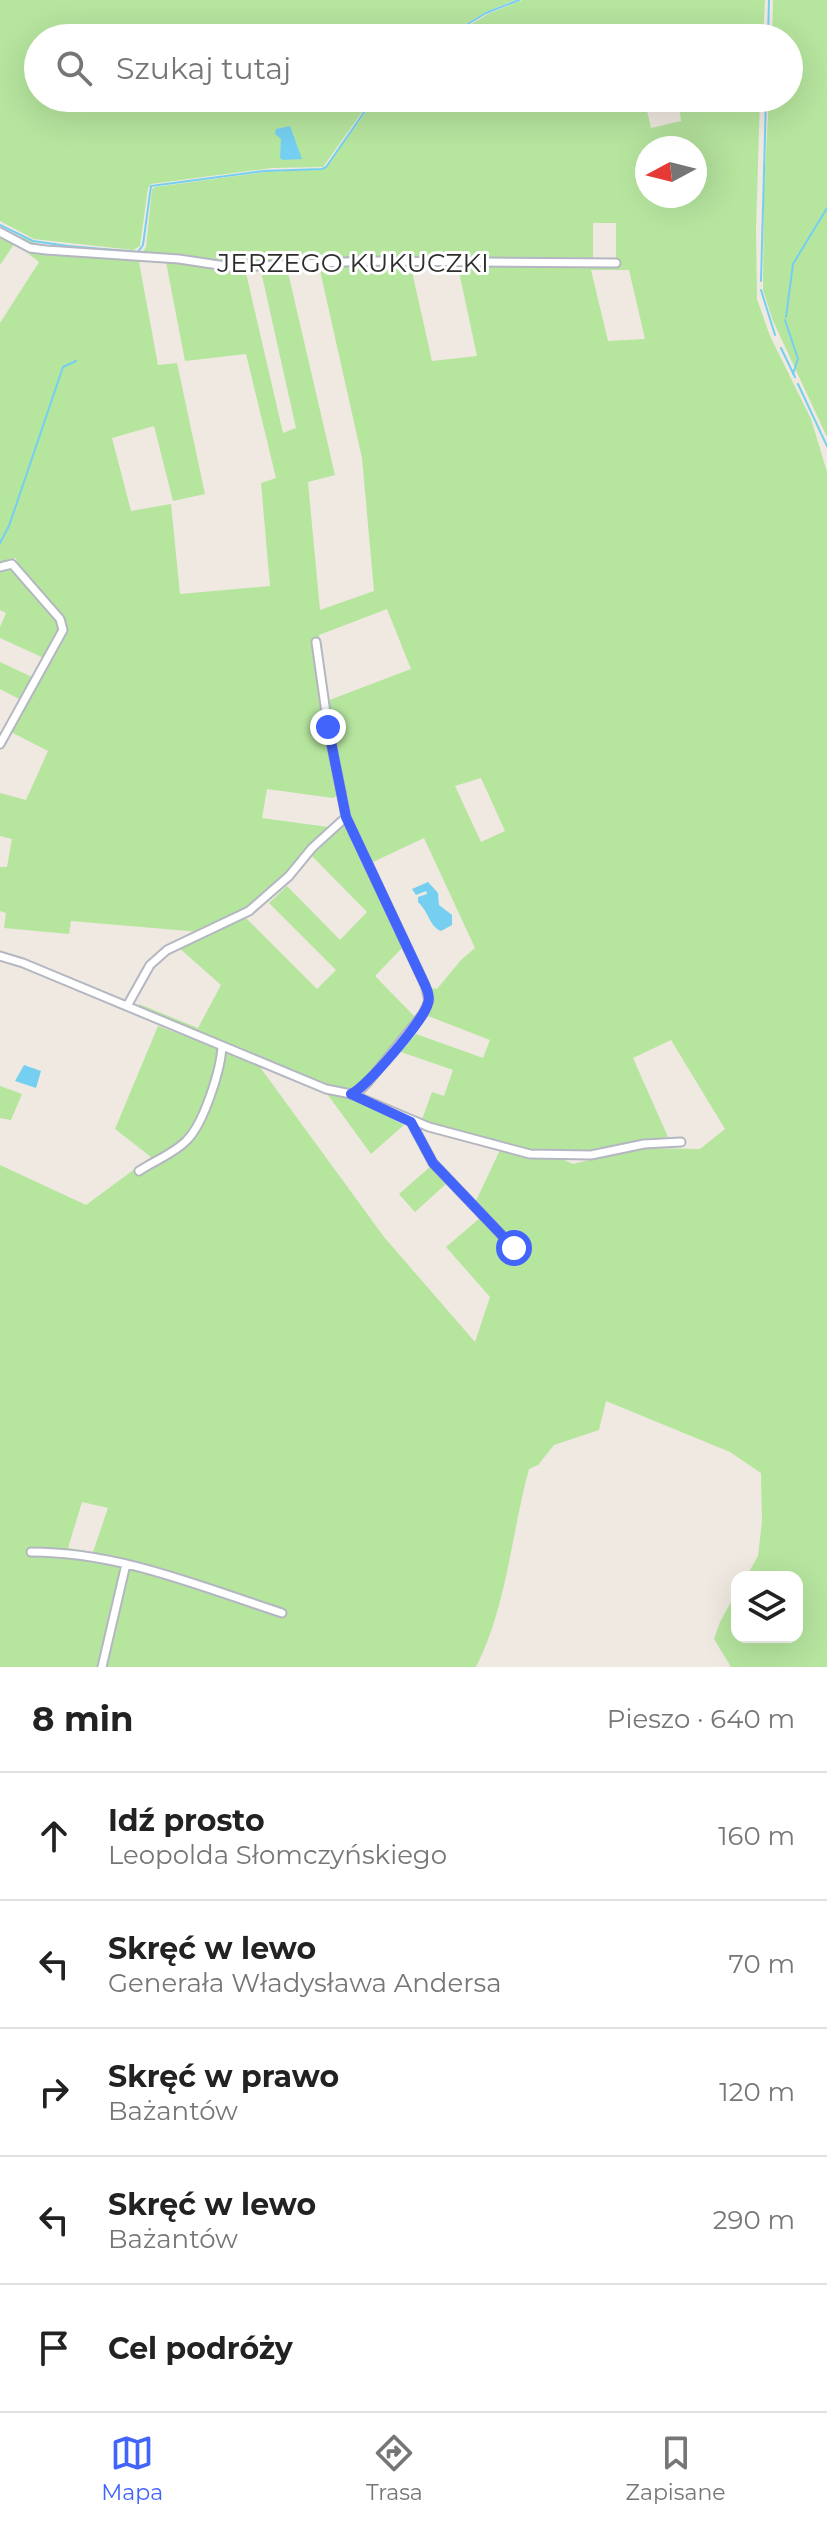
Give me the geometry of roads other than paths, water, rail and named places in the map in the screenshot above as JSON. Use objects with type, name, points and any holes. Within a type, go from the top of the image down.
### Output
[{"type":"street","name":"JERZEGO KUKUCZKI","points":[[0,232],[30,248],[179,259],[232,267],[368,261],[616,263]]},
{"type":"street","points":[[0,567],[12,564],[60,619],[63,630],[0,744]]},
{"type":"street","points":[[316,642],[328,727],[346,817],[425,985],[429,1001],[423,1014],[368,1082],[351,1094]]},
{"type":"street","points":[[127,1006],[150,965],[167,950],[218,928],[266,899],[312,848],[346,817]]},
{"type":"street","points":[[0,956],[326,1089],[351,1094],[411,1122],[504,1149],[541,1155],[591,1155],[644,1144],[681,1142]]},
{"type":"street","points":[[139,1171],[192,1135],[217,1079],[222,1046]]},
{"type":"street","points":[[411,1122],[433,1163],[514,1248]]},
{"type":"street","points":[[31,1552],[65,1552],[135,1564],[282,1613]]},
{"type":"street","points":[[102,1667],[126,1564]]},
{"type":"water","points":[[290,126],[302,159],[280,158],[281,139],[275,134],[276,129]]},
{"type":"water","points":[[428,882],[438,893],[439,905],[452,915],[452,925],[441,931],[418,902],[418,897],[427,894],[426,891],[416,895],[412,889]]},
{"type":"water","points":[[24,1065],[41,1071],[36,1088],[15,1081]]},
{"type":"waterway","points":[[468,24],[519,0]]},
{"type":"waterway","points":[[768,24],[769,0]]},
{"type":"waterway","points":[[0,225],[33,241],[138,252],[143,245],[151,186],[264,171],[322,169],[364,112]]},
{"type":"waterway","points":[[761,281],[766,112]]},
{"type":"waterway","points":[[786,317],[793,264],[827,208]]},
{"type":"waterway","points":[[761,290],[775,335]]},
{"type":"waterway","points":[[785,320],[798,359],[793,374]]},
{"type":"waterway","points":[[781,348],[795,377]]},
{"type":"waterway","points":[[0,543],[9,526],[63,367],[76,361]]},
{"type":"waterway","points":[[798,384],[827,446]]}]
